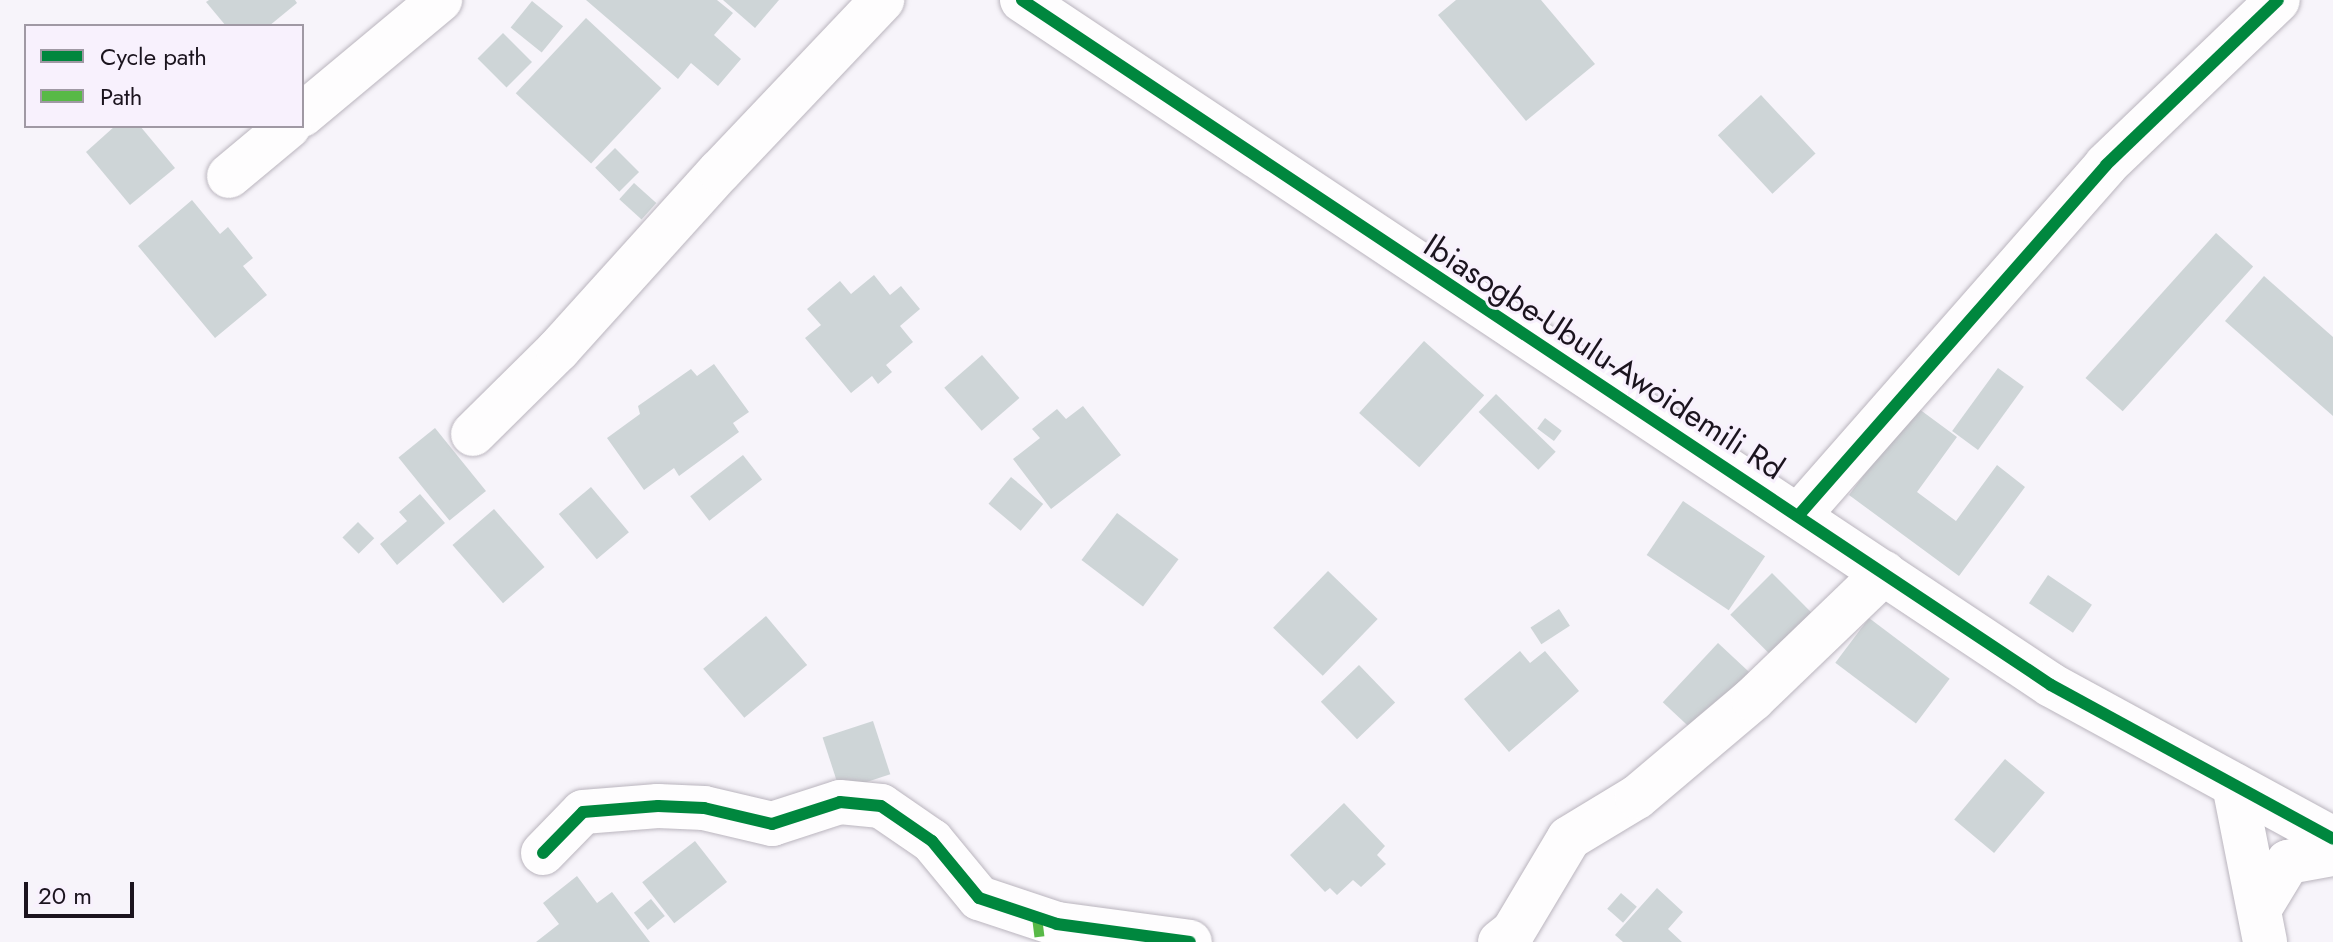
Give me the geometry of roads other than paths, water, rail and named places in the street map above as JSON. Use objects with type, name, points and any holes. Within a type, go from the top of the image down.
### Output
[{"type":"street","points":[[304,113],[440,0]]},
{"type":"street","points":[[473,434],[558,350],[720,171],[882,0]]},
{"type":"street","name":"Ibiasogbe-Ubulu-Awoidemili Rd","points":[[1022,0],[2051,685],[2333,839]]},
{"type":"street","points":[[1798,516],[2106,165],[2278,0]]},
{"type":"street","points":[[229,176],[287,128]]},
{"type":"street","points":[[1500,942],[1513,932],[1569,838],[1637,797],[1742,709],[1884,573]]},
{"type":"street","points":[[2234,785],[2262,925]]},
{"type":"street","points":[[543,853],[583,812],[658,806],[704,808],[772,824],[840,802],[881,806],[932,841],[979,898],[1057,924],[1190,942]]},
{"type":"street","points":[[2262,925],[2288,862],[2333,854]]}]
